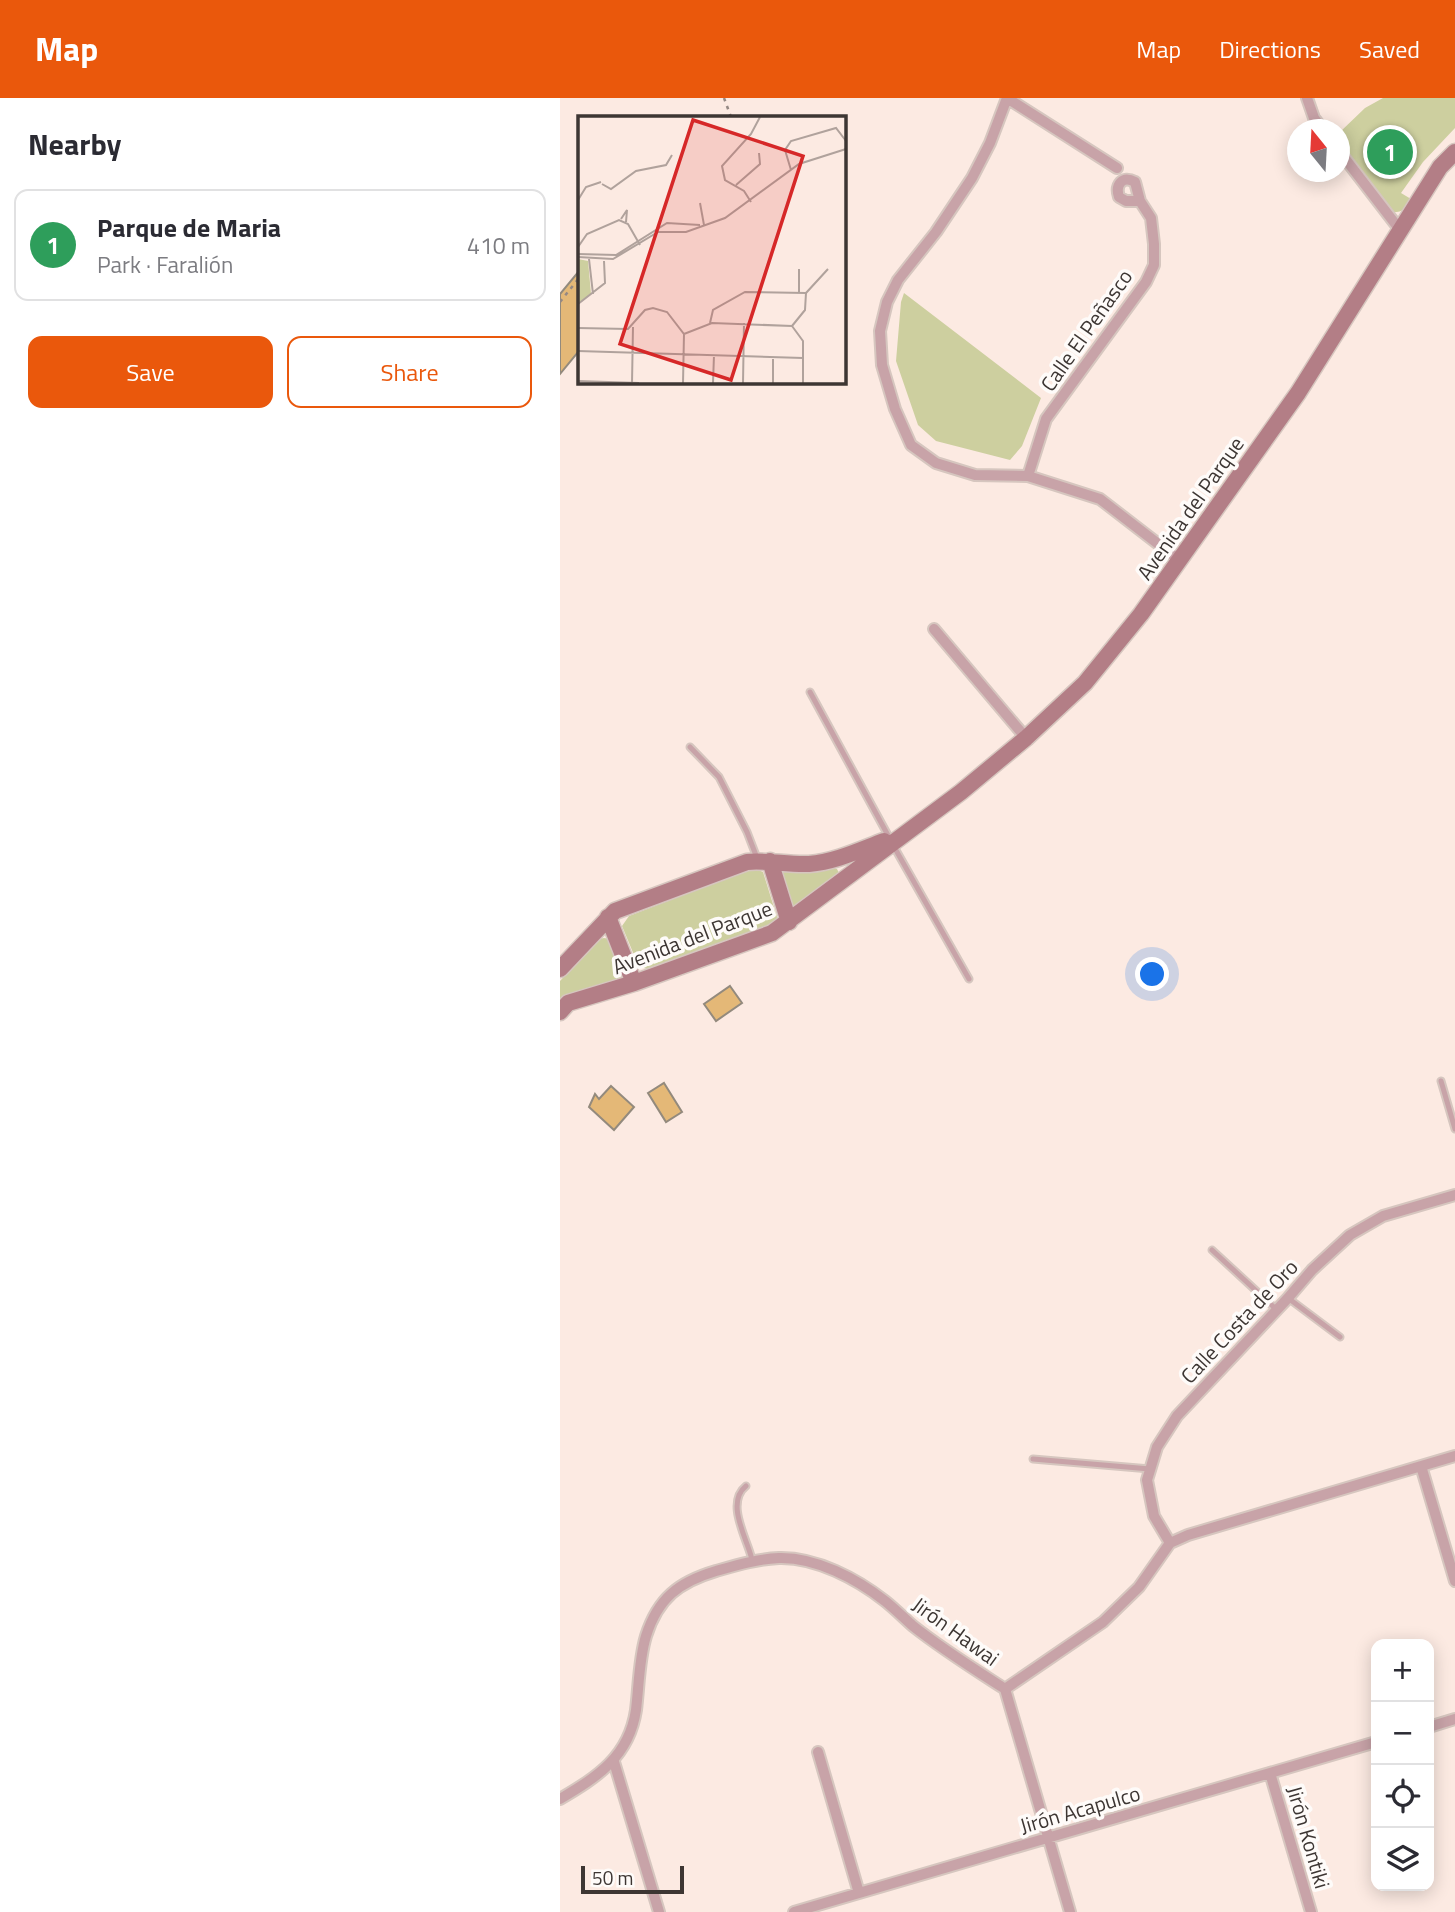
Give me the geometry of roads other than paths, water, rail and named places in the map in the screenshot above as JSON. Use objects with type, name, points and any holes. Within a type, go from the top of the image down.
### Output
[{"type":"street","points":[[1117,167],[1007,98],[990,143],[972,178],[936,232],[898,280],[887,302],[880,331],[882,365],[895,409],[911,445],[936,463],[975,475],[1028,476],[1100,499],[1179,560]]},
{"type":"street","points":[[1307,98],[1315,119]]},
{"type":"street","name":"Avenida del Parque","points":[[560,1012],[568,1003],[634,983],[772,933],[894,839],[961,792],[1026,738],[1084,683],[1142,614],[1298,393],[1440,167],[1455,152]]},
{"type":"street","points":[[1350,166],[1400,230]]},
{"type":"street","name":"Calle El Peñasco","points":[[1028,476],[1046,419],[1146,282],[1153,264],[1151,218],[1140,201],[1135,182],[1130,179],[1119,183],[1119,197],[1126,201],[1140,201]]},
{"type":"street","points":[[934,629],[1026,738]]},
{"type":"street","name":"Avenida del Parque","points":[[560,969],[615,911],[747,862],[808,864],[841,857],[894,839]]},
{"type":"street","points":[[764,861],[789,922]]},
{"type":"street","points":[[608,917],[634,983]]},
{"type":"street","name":"Calle Costa de Oro","points":[[1170,1543],[1154,1516],[1146,1480],[1157,1447],[1177,1416],[1327,1255],[1362,1227],[1396,1212],[1455,1195]]},
{"type":"street","points":[[1170,1543],[1188,1535],[1455,1456]]},
{"type":"street","points":[[1421,1466],[1455,1581]]},
{"type":"street","name":"Jirón Hawai","points":[[614,1762],[635,1714],[646,1638],[659,1607],[672,1591],[689,1580],[752,1558],[806,1561],[862,1586],[886,1602],[913,1626],[1005,1689],[1103,1622],[1139,1587],[1170,1543]]},
{"type":"street","points":[[1005,1689],[1070,1912]]},
{"type":"street","points":[[1434,1725],[1455,1719]]},
{"type":"street","name":"Jirón Acapulco","points":[[794,1912],[1371,1743]]},
{"type":"street","points":[[818,1752],[859,1893]]},
{"type":"street","points":[[560,1799],[614,1762],[659,1912]]},
{"type":"street","name":"Jirón Kontiki","points":[[1270,1773],[1311,1912]]},
{"type":"lane","points":[[810,691],[969,979]]},
{"type":"lane","points":[[690,747],[719,777],[764,861]]},
{"type":"lane","points":[[1441,1081],[1455,1129]]},
{"type":"lane","points":[[1212,1250],[1277,1310]]},
{"type":"lane","points":[[1288,1298],[1340,1337]]},
{"type":"lane","points":[[1032,1459],[1150,1469]]},
{"type":"lane","points":[[746,1486],[738,1495],[736,1508],[752,1558]]},
{"type":"place","name":"Parque de Maria","points":[[1390,152]]}]
